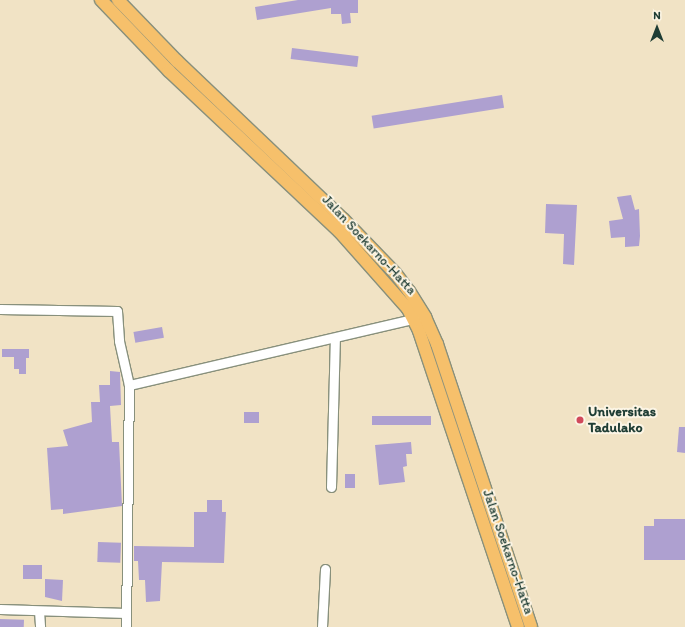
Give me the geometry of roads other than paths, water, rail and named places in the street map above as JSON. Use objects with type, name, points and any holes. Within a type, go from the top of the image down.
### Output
[{"type":"main road","name":"Jalan Soekarno-Hatta","points":[[101,0],[169,71],[208,106],[339,231],[419,318],[518,627]]},
{"type":"main road","name":"Jalan Soekarno-Hatta","points":[[118,0],[396,274],[419,318],[437,344],[531,627]]},
{"type":"main road","points":[[208,106],[220,100]]},
{"type":"street","points":[[0,309],[117,311],[119,341],[129,385],[126,627]]},
{"type":"street","points":[[129,385],[419,318]]},
{"type":"street","points":[[331,486],[335,338]]},
{"type":"street","points":[[322,627],[325,569]]},
{"type":"street","points":[[0,609],[126,613]]},
{"type":"street","points":[[39,611],[40,627]]},
{"type":"place","name":"Universitas Tadulako","points":[[580,420]]}]
